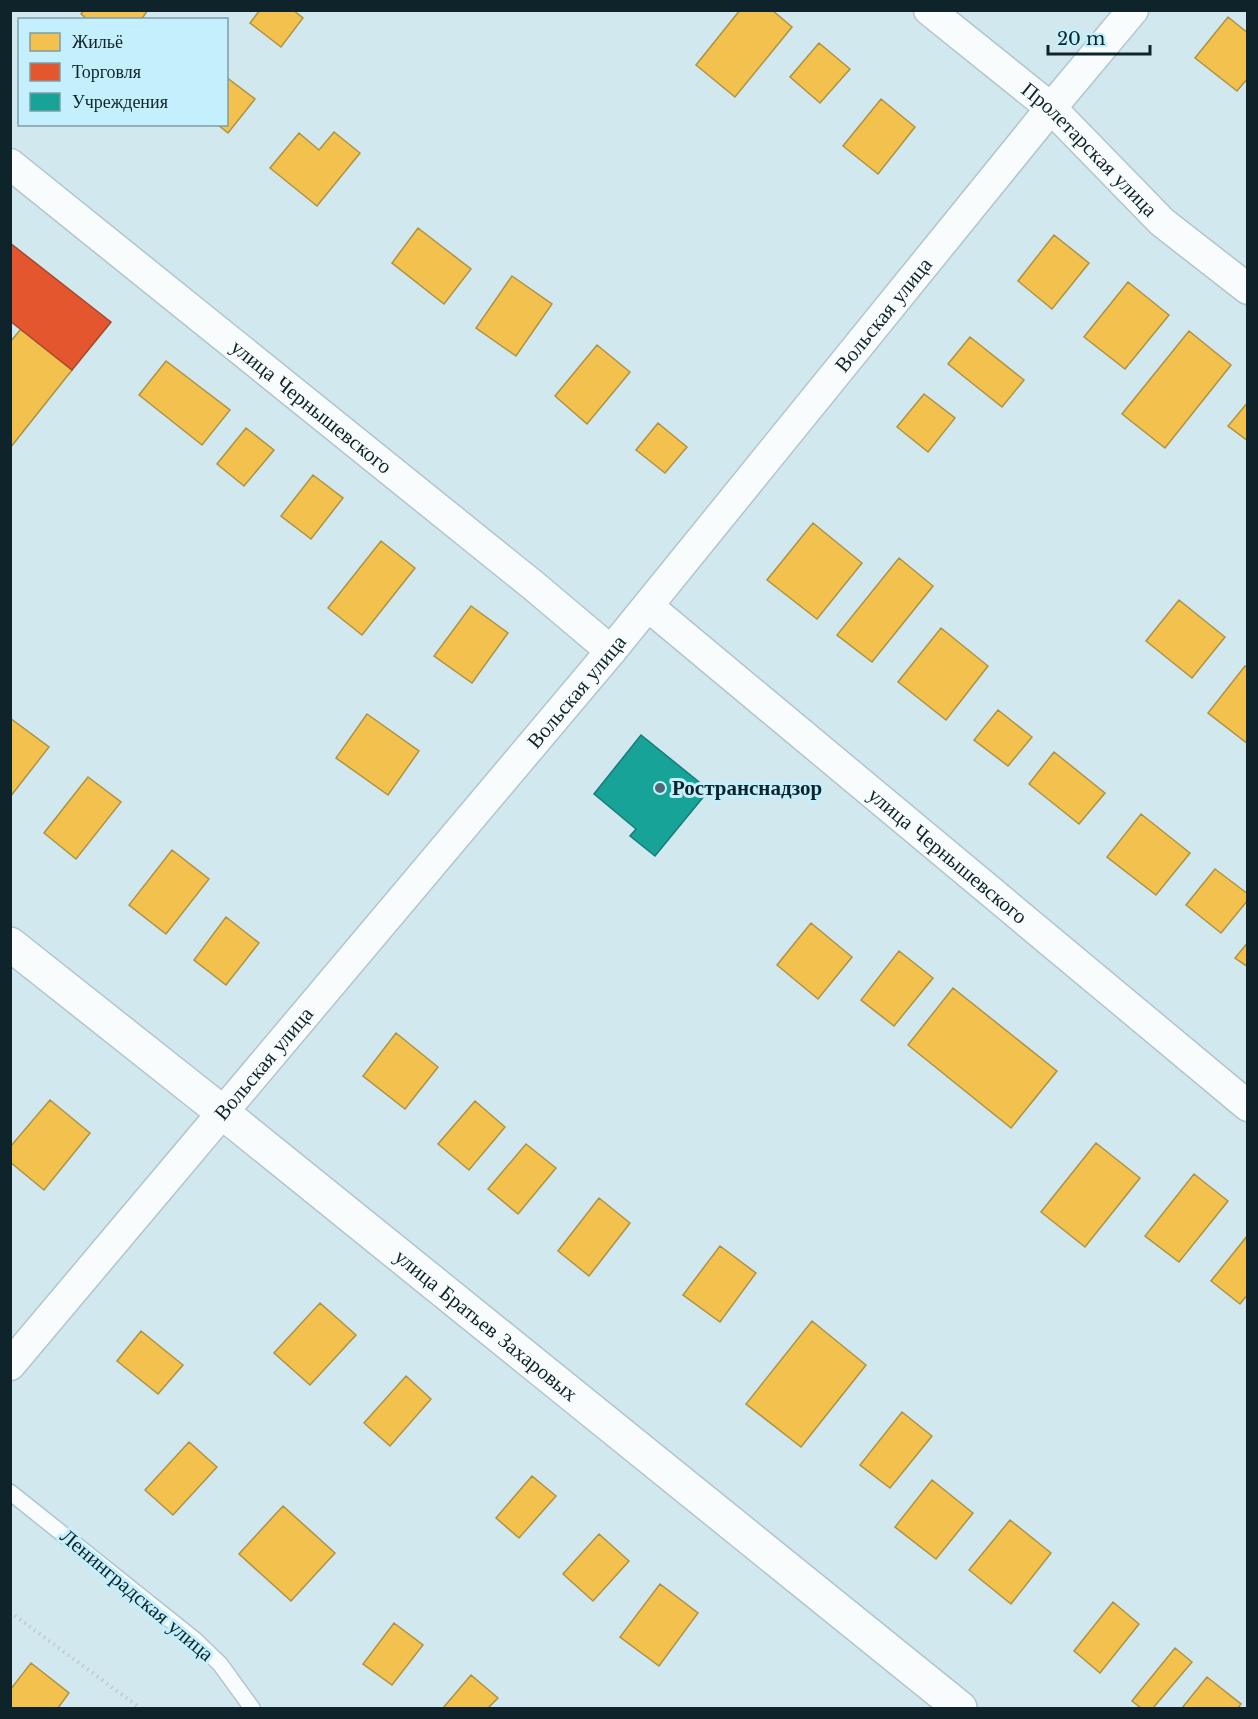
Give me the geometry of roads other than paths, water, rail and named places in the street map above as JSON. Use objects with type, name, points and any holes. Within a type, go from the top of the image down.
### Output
[{"type":"main road","name":"улица Братьев Захаровых","points":[[10,944],[222,1112],[960,1708]]},
{"type":"street","name":"Пролетарская улица","points":[[929,10],[1051,108],[1162,222],[1248,289]]},
{"type":"street","name":"Вольская улица","points":[[10,1365],[611,651],[1133,10]]},
{"type":"street","name":"улица Чернышевского","points":[[10,165],[611,651]]},
{"type":"street","name":"улица Чернышевского","points":[[648,606],[1248,1106]]},
{"type":"lane","name":"Ленинградская улица","points":[[10,1492],[194,1639],[219,1664],[252,1708]]},
{"type":"place","name":"Ространснадзор","points":[[660,788]]}]
